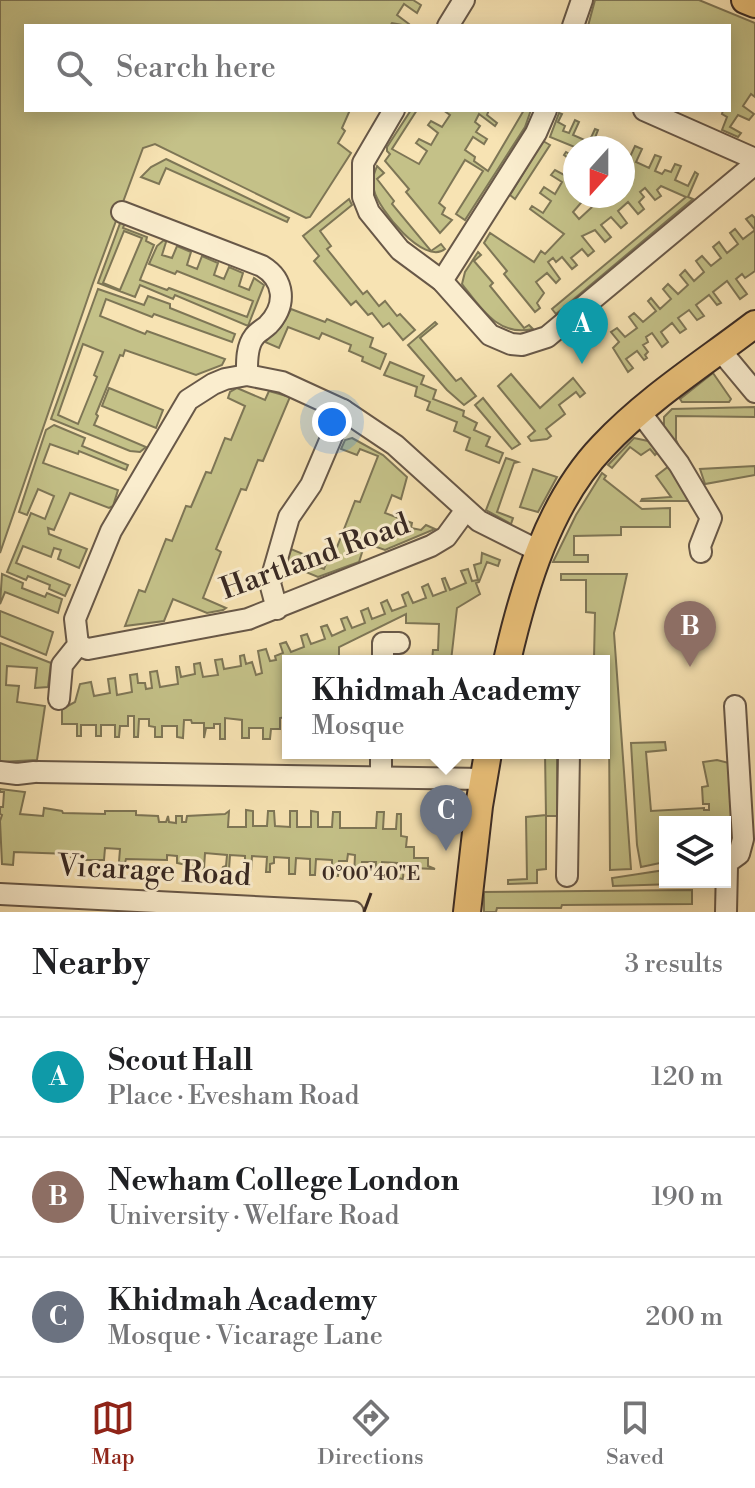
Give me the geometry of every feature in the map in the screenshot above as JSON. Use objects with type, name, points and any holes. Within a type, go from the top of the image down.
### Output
[{"type":"main road","points":[[745,0],[755,4]]},
{"type":"main road","points":[[509,655],[523,600],[541,552],[561,507],[584,470],[602,446],[640,412],[755,324]]},
{"type":"main road","points":[[467,912],[486,766]]},
{"type":"street","points":[[449,24],[464,0]]},
{"type":"street","points":[[574,24],[582,0]]},
{"type":"street","points":[[393,112],[363,163],[363,197],[369,212],[400,250],[442,281],[490,335],[511,344],[530,344],[547,337],[755,162],[648,112]]},
{"type":"street","points":[[442,281],[536,133],[545,112]]},
{"type":"street","points":[[122,212],[157,233],[262,266],[273,273],[281,291],[281,303],[277,315],[251,342],[247,375]]},
{"type":"street","points":[[720,350],[755,392]]},
{"type":"street","points":[[59,699],[62,665],[78,645],[75,619],[100,553],[188,400],[213,384],[247,375],[282,382],[343,410],[395,445],[465,511],[499,533],[541,552]]},
{"type":"street","points":[[277,609],[270,583],[285,528],[311,485],[343,410]]},
{"type":"street","points":[[640,412],[679,464],[711,518],[700,546],[701,552]]},
{"type":"street","name":"Hartland Road","points":[[78,645],[88,649],[248,619],[277,609],[431,546],[446,537],[465,511]]},
{"type":"street","points":[[383,655],[383,643],[399,643]]},
{"type":"street","points":[[726,912],[727,866],[738,856],[743,839],[735,706]]},
{"type":"street","points":[[381,759],[381,777]]},
{"type":"street","points":[[567,876],[569,759]]},
{"type":"street","points":[[0,772],[381,777],[486,766]]},
{"type":"street","name":"Vicarage Road","points":[[0,894],[353,912]]},
{"type":"shaded area","points":[[0,0],[413,0],[421,5],[417,13],[404,4],[397,15],[409,24],[24,24],[24,112],[349,112],[342,128],[345,131],[338,143],[351,153],[310,217],[306,218],[155,144],[143,148],[0,553]]},
{"type":"shaded area","points":[[595,0],[699,0],[755,23],[755,97],[751,94],[743,106],[754,114],[749,120],[738,115],[730,127],[741,133],[738,137],[722,130],[727,117],[722,112],[731,112],[731,24],[589,24]]},
{"type":"shaded area","points":[[410,112],[416,112],[392,149],[419,164],[427,151],[416,143],[419,139],[431,145],[438,133],[428,125],[431,121],[442,127],[450,115],[446,112],[488,112],[487,115],[497,123],[495,126],[479,114],[475,122],[480,126],[476,132],[487,139],[484,144],[473,137],[465,150],[488,171],[523,112],[530,112],[525,127],[465,220],[456,214],[483,171],[465,160],[439,203],[445,208],[442,214],[452,220],[440,233],[385,161],[390,154],[387,147]]},
{"type":"shaded area","points":[[559,113],[562,114],[558,122],[565,126],[563,131],[569,133],[575,120],[579,122],[573,135],[575,136],[563,136],[563,142],[550,137]]},
{"type":"shaded area","points":[[543,141],[550,145],[515,199],[510,195]]},
{"type":"shaded area","points":[[635,146],[642,149],[636,162],[649,168],[655,155],[661,157],[655,171],[662,174],[665,170],[671,172],[675,164],[681,166],[675,180],[688,186],[695,172],[698,174],[688,197],[693,199],[556,314],[552,309],[686,197],[661,186],[657,190],[661,196],[655,200],[645,188],[640,192],[644,197],[639,202],[644,209],[638,214],[633,208]]},
{"type":"shaded area","points":[[166,159],[289,218],[287,222],[166,168],[159,184],[141,177]]},
{"type":"shaded area","points":[[377,166],[384,173],[377,179],[394,201],[392,204],[431,251],[414,243],[403,233],[377,199],[373,178]]},
{"type":"shaded area","points":[[555,170],[563,174],[563,208],[576,208],[573,212],[579,219],[591,208],[621,208],[618,211],[627,223],[621,228],[611,217],[601,225],[611,237],[605,242],[595,230],[582,236],[594,251],[588,256],[582,249],[571,258],[577,265],[572,269],[562,257],[556,262],[553,258],[548,262],[560,279],[556,283],[547,273],[536,282],[544,293],[537,303],[540,308],[535,312],[484,243],[490,233],[534,262],[541,251],[545,254],[564,234],[530,209],[532,206],[543,213],[551,201],[540,193],[544,187],[555,194],[562,182],[551,175]]},
{"type":"shaded area","points":[[349,199],[352,205],[320,231],[331,246],[327,249],[363,294],[367,291],[379,306],[385,301],[397,316],[400,314],[415,330],[403,340],[389,323],[383,327],[372,313],[368,315],[356,301],[351,305],[314,261],[319,256],[303,236]]},
{"type":"shaded area","points":[[752,215],[755,218],[755,230],[746,219]]},
{"type":"shaded area","points":[[122,218],[126,220],[123,228],[147,237],[146,241],[154,245],[140,280],[247,317],[253,301],[177,271],[175,274],[149,264],[157,246],[164,240],[162,255],[172,258],[177,246],[191,252],[187,265],[197,269],[202,256],[218,263],[214,275],[224,279],[229,267],[243,273],[239,286],[249,290],[254,278],[264,285],[248,326],[175,295],[173,299],[140,285],[135,297],[98,283]],"holes":[[[124,231],[142,238],[120,290],[103,283]]]},
{"type":"shaded area","points":[[735,229],[743,239],[755,230],[755,271],[745,278],[742,274],[736,279],[747,294],[740,299],[727,281],[713,292],[721,303],[717,305],[709,295],[696,305],[704,316],[697,320],[689,310],[678,318],[686,329],[680,333],[672,323],[661,332],[668,342],[662,347],[652,333],[646,337],[648,342],[643,345],[648,352],[645,355],[647,358],[644,360],[637,351],[626,359],[633,368],[628,372],[613,348],[619,342],[611,332],[617,328],[625,337],[637,328],[629,317],[634,313],[643,322],[656,311],[648,301],[651,298],[660,309],[671,299],[663,289],[668,284],[678,294],[688,285],[680,275],[685,270],[694,281],[704,272],[696,261],[702,256],[711,266],[721,258],[713,247],[719,242],[727,253],[738,244],[730,233]]},
{"type":"shaded area","points":[[441,244],[445,249],[436,252],[431,251]]},
{"type":"shaded area","points":[[478,252],[481,255],[474,261],[493,283],[490,286],[524,328],[529,325],[533,329],[510,329],[500,325],[462,284],[465,272]]},
{"type":"shaded area","points":[[98,289],[144,305],[148,296],[235,334],[232,342],[106,299],[100,316],[225,359],[222,365],[196,375],[125,350],[123,356],[120,355],[94,425],[146,447],[140,452],[130,451],[51,419]],"holes":[[[83,344],[103,352],[94,375],[97,377],[78,424],[58,415]]]},
{"type":"shaded area","points":[[291,309],[325,322],[327,319],[373,338],[370,347],[386,354],[380,369],[349,351],[351,345],[322,333],[319,339],[288,327],[279,348],[265,342],[281,327]]},
{"type":"shaded area","points":[[435,322],[437,324],[420,338],[456,381],[461,378],[476,396],[464,405],[408,345]]},
{"type":"shaded area","points":[[390,362],[424,376],[421,384],[436,390],[433,399],[464,411],[463,416],[477,423],[474,430],[490,437],[486,446],[503,453],[499,463],[466,450],[470,438],[454,431],[457,422],[427,410],[430,402],[415,396],[417,387],[384,375]]},
{"type":"shaded area","points":[[713,373],[731,399],[729,402],[682,402],[680,399]]},
{"type":"shaded area","points":[[511,374],[540,408],[573,378],[585,393],[580,397],[576,392],[559,405],[565,414],[546,429],[551,436],[531,441],[528,437],[535,431],[498,386]]},
{"type":"shaded area","points":[[109,388],[163,410],[156,428],[102,406]]},
{"type":"shaded area","points":[[237,388],[265,400],[269,391],[290,397],[263,461],[258,460],[246,490],[241,489],[216,549],[221,552],[203,598],[226,608],[207,613],[173,599],[164,621],[125,626],[139,590],[145,592],[166,539],[172,541],[186,506],[191,507],[206,472],[211,473],[225,438],[231,440],[245,406],[228,398],[230,392]]},
{"type":"shaded area","points":[[483,398],[520,444],[512,449],[475,405]]},
{"type":"shaded area","points":[[755,407],[755,417],[676,416],[676,440],[681,451],[664,428],[664,417],[672,409]]},
{"type":"shaded area","points":[[54,425],[85,438],[82,446],[128,465],[126,470],[79,451],[78,454],[50,444],[43,463],[118,490],[113,506],[109,508],[70,493],[54,530],[48,528],[49,534],[87,549],[79,568],[58,559],[61,550],[54,548],[51,557],[23,546],[16,563],[70,585],[65,596],[49,589],[50,585],[7,572],[31,513],[45,519],[54,496],[38,489],[27,515],[19,512],[46,430]]},
{"type":"shaded area","points":[[352,438],[383,455],[407,477],[401,499],[392,495],[385,513],[412,523],[411,528],[421,530],[426,525],[435,529],[385,550],[365,543],[359,562],[318,577],[286,564],[291,549],[308,556],[306,562],[324,569],[333,546],[337,547],[355,501],[360,502],[378,456],[360,449],[357,455],[341,449],[345,440]]},
{"type":"shaded area","points":[[634,438],[648,441],[658,452],[655,455],[650,449],[641,455],[630,447],[612,468],[608,465]]},
{"type":"shaded area","points":[[506,458],[518,462],[514,463],[497,512],[513,518],[511,524],[486,510]]},
{"type":"shaded area","points":[[669,466],[690,501],[641,501],[671,497],[656,476]]},
{"type":"shaded area","points":[[755,466],[755,475],[705,484],[700,469]]},
{"type":"shaded area","points":[[533,469],[557,477],[538,512],[520,507]]},
{"type":"shaded area","points":[[602,473],[606,476],[604,479],[642,509],[670,508],[670,527],[621,527],[621,535],[574,536],[574,555],[588,555],[588,562],[553,562],[576,515]]},
{"type":"shaded area","points":[[482,553],[500,560],[498,566],[487,562],[479,582],[476,583],[480,594],[457,608],[452,655],[433,655],[433,650],[438,650],[439,624],[406,623],[406,614],[339,647],[339,655],[282,655],[282,718],[280,729],[271,729],[270,739],[263,739],[263,728],[249,728],[249,738],[242,738],[242,720],[225,718],[225,739],[220,739],[220,724],[206,728],[204,738],[204,723],[192,723],[191,720],[184,720],[183,738],[177,737],[177,726],[162,726],[162,737],[155,737],[155,727],[149,726],[149,719],[139,719],[138,737],[134,737],[134,716],[128,716],[128,726],[120,726],[119,737],[115,737],[115,725],[101,725],[101,736],[96,736],[96,725],[81,725],[81,736],[77,736],[77,724],[62,724],[62,709],[75,702],[80,684],[91,682],[94,696],[110,693],[108,679],[115,678],[117,695],[132,692],[130,675],[137,674],[138,683],[145,683],[146,689],[152,688],[150,672],[157,671],[160,687],[178,684],[176,667],[179,667],[181,677],[195,674],[194,664],[200,663],[203,677],[218,675],[215,660],[222,659],[224,669],[241,666],[240,656],[244,655],[246,664],[252,662],[256,675],[262,673],[258,651],[266,649],[270,661],[276,660],[275,656],[283,653],[280,644],[286,642],[291,652],[304,647],[301,636],[307,634],[311,644],[325,639],[321,627],[327,625],[332,636],[345,630],[341,619],[347,617],[352,628],[365,623],[361,611],[368,608],[372,619],[385,614],[381,603],[387,600],[392,611],[406,606],[402,595],[408,592],[413,603],[426,598],[422,587],[428,584],[433,596],[446,591],[442,579],[445,578],[450,590],[466,583],[461,571],[468,569],[472,581],[478,580],[474,565],[481,563]]},
{"type":"shaded area","points":[[2,574],[23,583],[22,588],[45,597],[47,593],[62,599],[58,613],[5,592],[0,604]]},
{"type":"shaded area","points":[[561,574],[627,574],[614,633],[631,869],[610,870],[610,655],[594,655],[595,613],[586,612],[586,580],[561,580]]},
{"type":"shaded area","points":[[0,611],[53,632],[46,655],[0,636]]},
{"type":"shaded area","points":[[0,643],[51,663],[48,687],[35,688],[37,668],[7,666],[6,685],[19,686],[17,702],[45,706],[37,760],[0,762]]},
{"type":"shaded area","points":[[665,742],[666,750],[646,752],[651,811],[709,810],[709,804],[703,804],[702,787],[708,786],[703,762],[717,760],[729,763],[734,839],[731,842],[731,816],[659,816],[659,863],[641,867],[631,743]]},
{"type":"shaded area","points":[[545,759],[557,759],[557,816],[546,816],[546,869],[537,870],[537,883],[508,884],[508,880],[527,879],[526,817],[546,815]]},
{"type":"shaded area","points":[[0,789],[25,792],[20,814],[43,816],[44,808],[63,813],[136,811],[136,815],[158,816],[159,822],[166,822],[168,816],[169,822],[176,823],[176,816],[182,816],[182,822],[186,822],[187,816],[225,814],[229,811],[228,827],[246,827],[246,810],[253,811],[253,826],[267,826],[268,811],[274,811],[275,826],[290,827],[290,811],[297,811],[297,827],[311,827],[311,811],[318,812],[318,827],[332,827],[333,812],[340,812],[340,828],[376,828],[377,812],[384,812],[383,829],[396,829],[397,814],[401,814],[401,836],[407,837],[406,847],[414,847],[414,858],[428,858],[428,866],[435,869],[412,868],[412,864],[404,863],[403,879],[397,878],[397,863],[382,862],[380,878],[375,878],[376,862],[362,862],[360,878],[354,877],[355,855],[348,854],[347,861],[339,861],[338,876],[332,876],[332,860],[316,859],[315,875],[310,875],[310,859],[296,858],[295,874],[289,874],[289,858],[274,857],[270,872],[266,872],[267,857],[252,856],[251,871],[245,871],[245,856],[230,855],[229,870],[222,870],[226,866],[227,855],[205,853],[204,869],[177,863],[177,856],[167,855],[167,860],[126,859],[125,863],[119,862],[120,849],[105,848],[104,860],[83,860],[70,854],[14,852],[13,865],[2,864],[0,807],[3,807],[4,792]]},
{"type":"shaded area","points":[[659,871],[659,885],[613,886],[612,878]]},
{"type":"shaded area","points":[[692,890],[692,904],[562,905],[561,908],[497,908],[496,912],[484,912],[484,892]]},
{"type":"place","name":"Scout Hall","points":[[582,364]]},
{"type":"place","name":"Newham College London","points":[[690,667]]},
{"type":"place","name":"Khidmah Academy","points":[[446,851]]}]
